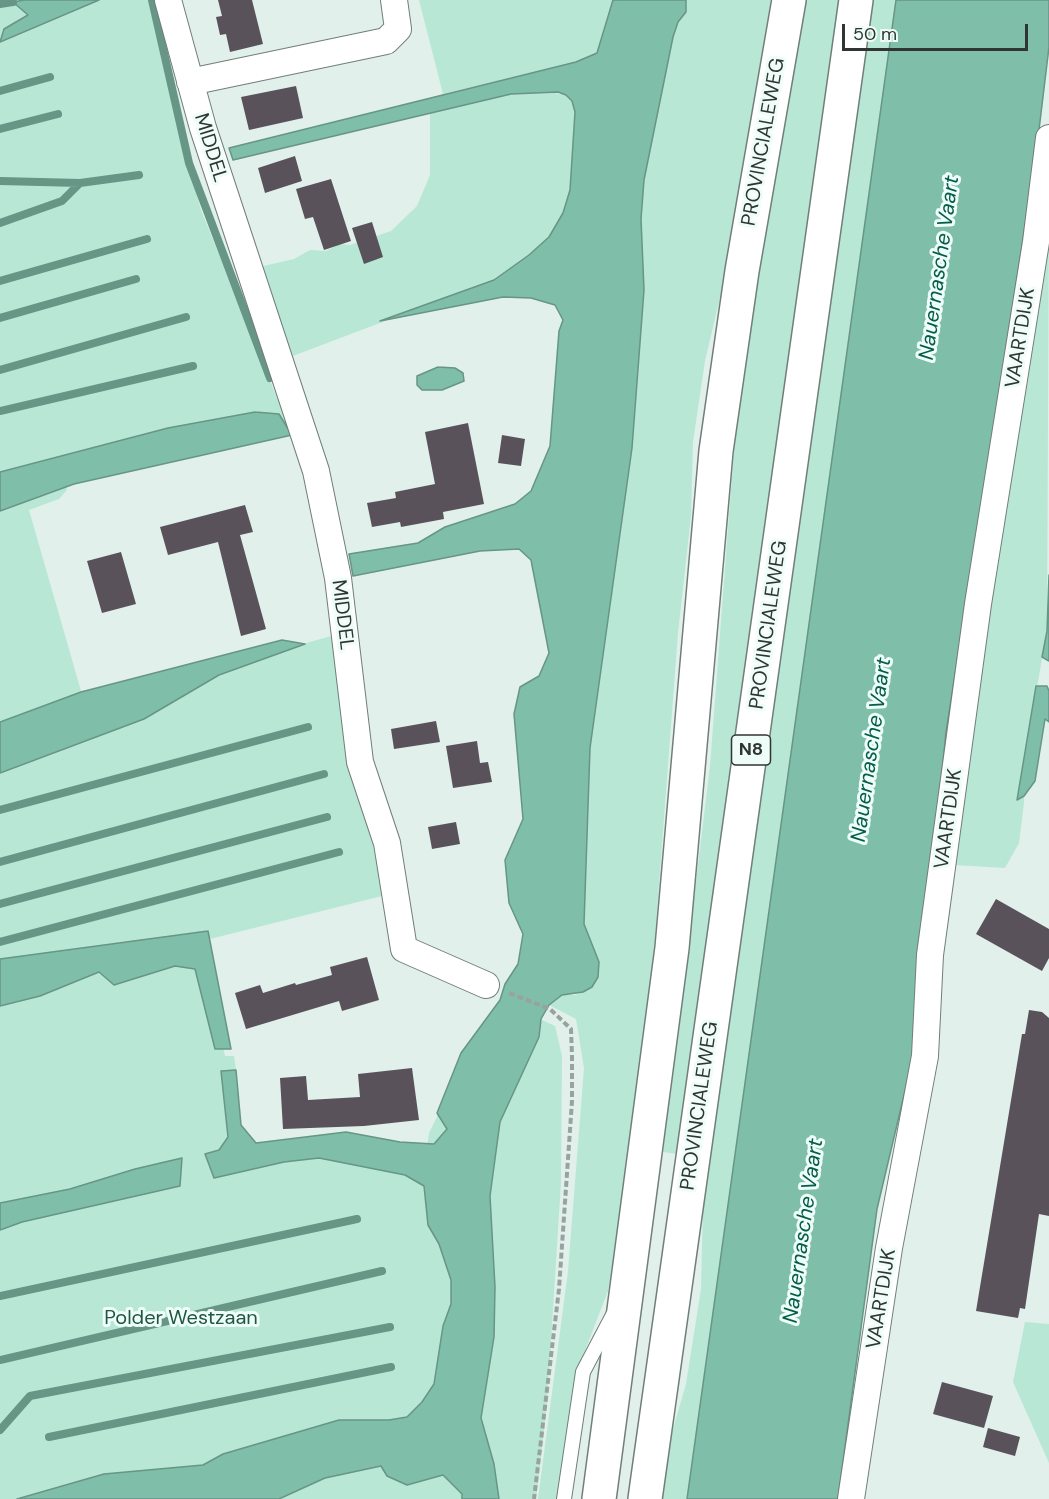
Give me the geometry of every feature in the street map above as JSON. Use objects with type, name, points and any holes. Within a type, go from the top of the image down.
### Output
[{"type":"highway","name":"PROVINCIALEWEG","points":[[599,1499],[672,948],[716,451],[742,271],[789,0]]},
{"type":"highway","name":"PROVINCIALEWEG","points":[[645,1499],[856,0]]},
{"type":"street","name":"MIDDEL","points":[[168,0],[203,128],[316,471],[338,578],[360,762],[387,843],[404,949],[486,984]]},
{"type":"street","points":[[190,82],[386,40],[398,29],[394,0]]},
{"type":"street","name":"VAARTDIJK","points":[[851,1499],[889,1248],[925,1056],[930,955],[978,604],[1036,243],[1049,138]]},
{"type":"lane","points":[[564,1499],[583,1372],[628,1286]]},
{"type":"path","points":[[486,984],[550,1009],[571,1029],[573,1101],[559,1288],[534,1499]]},
{"type":"green space","name":"Polder Westzaan","points":[[0,0],[152,0],[181,138],[201,210],[288,425],[181,446],[64,476],[67,490],[59,499],[29,510],[81,691],[207,674],[213,669],[335,635],[386,895],[198,942],[225,1056],[234,1056],[236,1070],[229,1071],[239,1127],[247,1151],[426,1155],[429,1133],[482,1026],[500,1000],[555,1026],[562,1056],[561,1183],[547,1404],[536,1499],[0,1499]]},
{"type":"green space","points":[[419,0],[613,0],[597,53],[576,62],[443,94]]},
{"type":"green space","points":[[686,0],[771,0],[721,293],[705,361],[693,442],[691,516],[678,633],[651,990],[633,1142],[608,1291],[576,1374],[558,1499],[538,1499],[568,1271],[584,1068],[576,1019],[549,1005],[562,995],[575,995],[592,987],[598,977],[599,962],[584,924],[590,748],[632,448],[644,290],[641,219],[644,180],[673,37],[678,22],[686,12]]},
{"type":"green space","points":[[804,0],[839,0],[677,1154],[663,1152],[710,766],[736,423],[764,229]]},
{"type":"green space","points":[[873,0],[896,0],[687,1499],[661,1499],[669,1443],[686,1384],[701,1289],[703,1206]]},
{"type":"green space","points":[[542,91],[566,95],[572,102],[575,112],[570,190],[563,213],[549,237],[529,255],[494,280],[290,357],[259,267],[294,259],[310,250],[326,251],[339,244],[350,245],[391,231],[417,206],[430,175],[430,113],[511,94]]},
{"type":"green space","points":[[1049,208],[1047,631],[1017,799],[1024,796],[1019,843],[1005,868],[954,865],[965,775]]},
{"type":"green space","points":[[1025,1322],[1049,1324],[1049,1463],[1013,1382]]},
{"type":"water","points":[[99,0],[0,42],[4,29],[28,15],[13,2]]},
{"type":"water","points":[[613,0],[686,0],[686,12],[678,22],[673,37],[644,180],[641,219],[644,290],[632,448],[590,748],[584,924],[599,962],[598,977],[592,987],[583,992],[562,995],[549,1005],[541,1019],[539,1037],[500,1122],[490,1196],[495,1287],[494,1337],[481,1418],[494,1464],[499,1499],[462,1499],[462,1494],[443,1475],[407,1485],[387,1476],[381,1466],[325,1478],[279,1499],[17,1499],[104,1474],[203,1465],[223,1454],[339,1420],[389,1420],[407,1417],[422,1402],[434,1384],[443,1326],[451,1304],[451,1280],[439,1244],[428,1225],[424,1186],[405,1175],[319,1158],[284,1162],[214,1178],[205,1154],[219,1150],[228,1137],[221,1071],[236,1070],[241,1125],[256,1143],[346,1132],[400,1142],[434,1144],[447,1129],[437,1113],[461,1053],[500,1000],[505,984],[518,964],[523,934],[509,903],[505,860],[523,819],[514,714],[520,687],[539,676],[549,653],[531,560],[519,549],[480,551],[353,576],[349,554],[418,543],[445,527],[515,504],[531,491],[550,446],[559,331],[563,320],[555,305],[531,298],[503,297],[380,321],[494,280],[529,255],[549,237],[563,213],[570,190],[575,112],[572,101],[566,95],[558,92],[511,94],[233,160],[229,148],[576,62],[597,53]]},
{"type":"water","name":"Nauernasche Vaart","points":[[896,0],[1049,0],[1049,47],[1035,163],[946,732],[914,1053],[877,1209],[838,1499],[687,1499]]},
{"type":"water","points":[[438,367],[455,368],[463,373],[464,381],[442,390],[422,390],[417,385],[417,376]]},
{"type":"water","points":[[255,412],[279,414],[292,435],[74,484],[0,511],[0,472],[168,428]]},
{"type":"water","points":[[1049,575],[1049,661],[1042,657],[1047,631]]},
{"type":"water","points":[[282,640],[305,644],[219,675],[144,719],[0,773],[0,722],[81,692]]},
{"type":"water","points":[[1036,686],[1047,686],[1049,691],[1049,722],[1045,719],[1035,781],[1024,796],[1017,800]]},
{"type":"water","points":[[208,931],[231,1049],[215,1049],[195,969],[175,966],[114,985],[99,972],[40,996],[0,1006],[0,959]]},
{"type":"water","points":[[182,1158],[180,1186],[22,1222],[0,1230],[0,1203],[70,1189],[135,1169]]},
{"type":"building","points":[[218,0],[252,0],[263,44],[230,52],[226,34],[220,35],[216,17],[222,16]]},
{"type":"building","points":[[296,86],[303,118],[249,130],[241,97]]},
{"type":"building","points":[[295,156],[302,181],[265,193],[258,168]]},
{"type":"building","points":[[331,179],[351,241],[324,250],[313,217],[305,219],[296,189]]},
{"type":"building","points":[[372,222],[383,257],[364,264],[352,228]]},
{"type":"building","points":[[468,423],[484,504],[443,512],[444,519],[401,527],[400,522],[372,527],[367,503],[396,498],[395,492],[435,484],[425,432]]},
{"type":"building","points":[[502,435],[525,439],[521,466],[498,463]]},
{"type":"building","points":[[245,505],[253,532],[240,535],[266,629],[241,636],[218,542],[168,555],[160,527]]},
{"type":"building","points":[[121,552],[136,604],[102,613],[87,561]]},
{"type":"building","points":[[436,721],[440,742],[394,749],[391,729]]},
{"type":"building","points":[[477,741],[480,763],[488,762],[492,782],[453,788],[446,746]]},
{"type":"building","points":[[456,822],[460,844],[432,849],[428,827]]},
{"type":"building","points":[[996,899],[1049,929],[1049,958],[1042,971],[976,934]]},
{"type":"building","points":[[367,957],[379,1000],[342,1011],[339,1001],[246,1029],[235,993],[260,985],[263,993],[295,983],[296,985],[332,975],[330,967]]},
{"type":"building","points":[[1029,1010],[1042,1012],[1049,1018],[1049,1216],[1039,1214],[1025,1309],[1020,1308],[1018,1318],[976,1311],[1022,1034],[1025,1034]]},
{"type":"building","points":[[412,1068],[419,1120],[364,1126],[283,1129],[280,1078],[306,1076],[308,1100],[360,1097],[358,1074]]},
{"type":"building","points":[[942,1382],[993,1396],[984,1428],[933,1414]]},
{"type":"building","points":[[988,1428],[1020,1437],[1015,1456],[983,1447]]},
{"type":"waterway","points":[[152,0],[189,163],[270,378]]},
{"type":"waterway","points":[[0,4],[13,2]]},
{"type":"waterway","points":[[0,91],[50,77]]},
{"type":"waterway","points":[[0,129],[58,114]]},
{"type":"waterway","points":[[80,183],[139,175]]},
{"type":"waterway","points":[[0,181],[80,183],[62,201],[0,223]]},
{"type":"waterway","points":[[0,281],[147,239]]},
{"type":"waterway","points":[[0,318],[136,279]]},
{"type":"waterway","points":[[0,370],[186,317]]},
{"type":"waterway","points":[[0,411],[193,366]]},
{"type":"waterway","points":[[0,810],[308,727]]},
{"type":"waterway","points":[[0,862],[324,774]]},
{"type":"waterway","points":[[0,904],[327,817]]},
{"type":"waterway","points":[[0,942],[339,852]]},
{"type":"waterway","points":[[0,1296],[357,1219]]},
{"type":"waterway","points":[[0,1360],[382,1271]]},
{"type":"waterway","points":[[0,1430],[30,1396],[390,1327]]},
{"type":"waterway","points":[[49,1437],[391,1367]]}]
